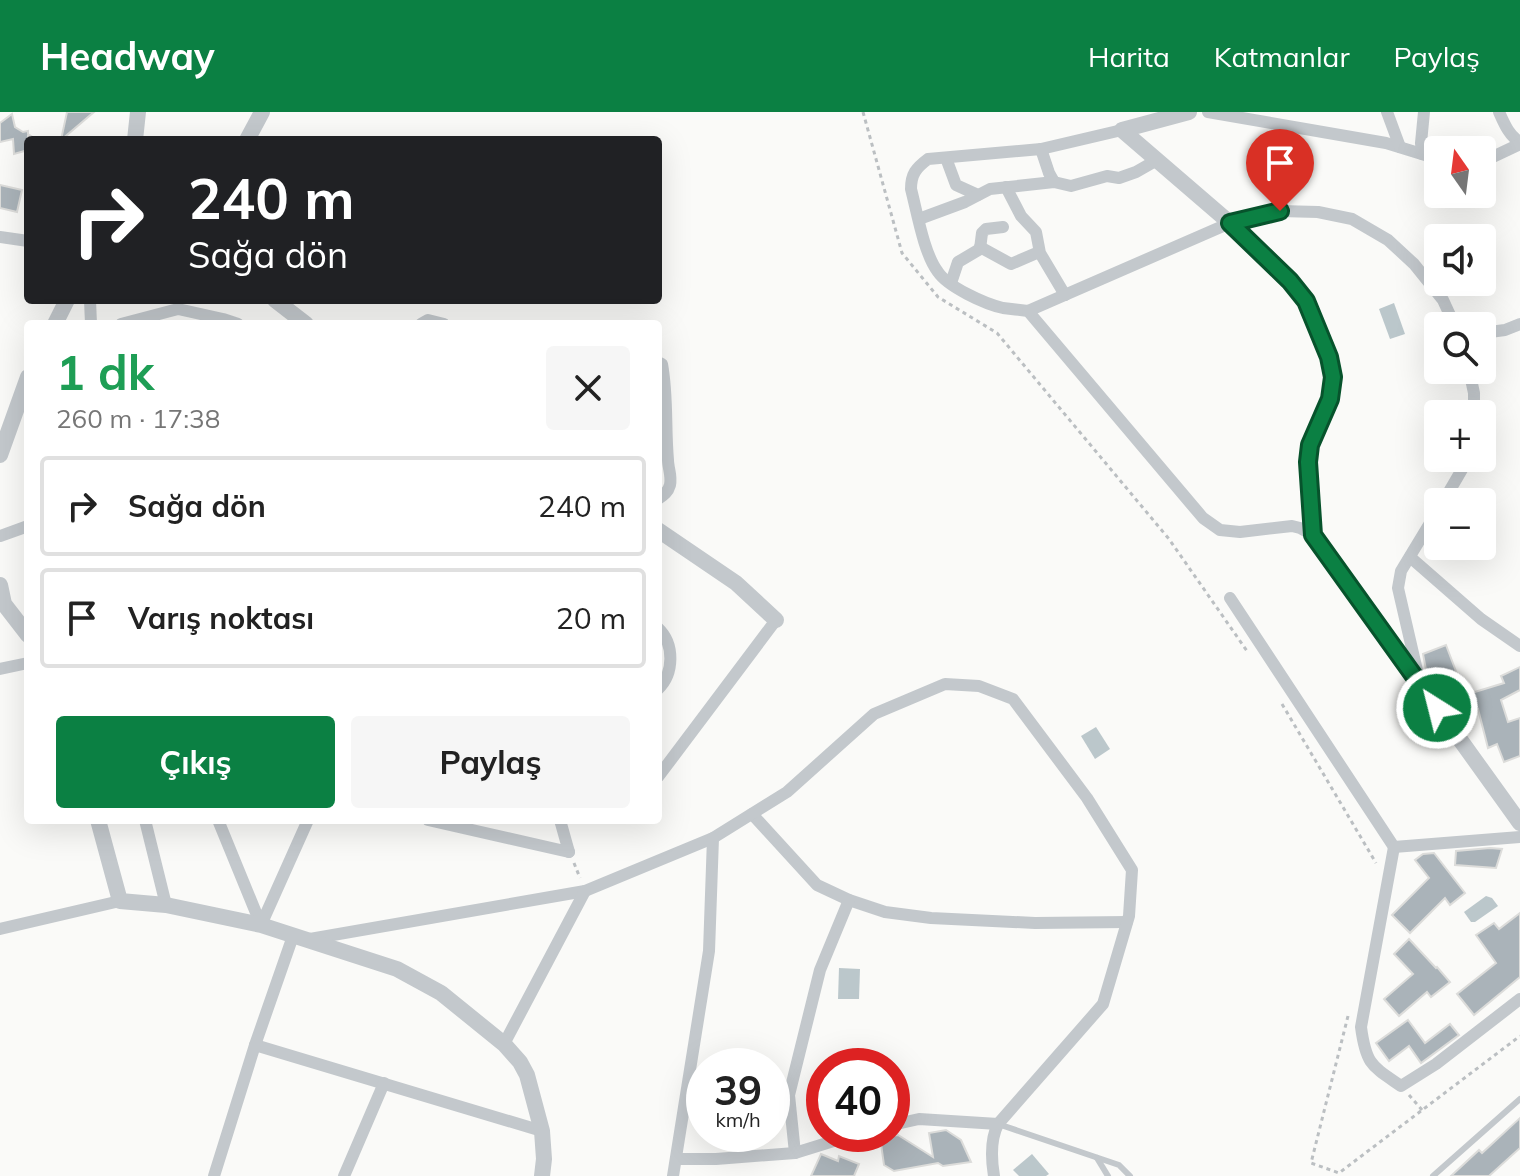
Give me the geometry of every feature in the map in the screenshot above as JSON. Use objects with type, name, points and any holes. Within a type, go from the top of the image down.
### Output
[{"type":"street","points":[[135,136],[138,112]]},
{"type":"street","points":[[249,136],[262,112]]},
{"type":"street","points":[[1189,112],[1041,149],[928,159],[911,178],[911,189],[929,256],[937,272],[978,298],[1002,307],[1028,311],[1230,223],[1280,211],[1318,212],[1352,219],[1388,240],[1414,264],[1443,300],[1449,312]]},
{"type":"street","points":[[1208,112],[1400,147],[1422,154],[1424,112]]},
{"type":"street","points":[[1289,112],[1291,127]]},
{"type":"street","points":[[1387,112],[1400,147]]},
{"type":"street","points":[[1496,155],[1520,143],[1499,112]]},
{"type":"street","points":[[1122,130],[1230,223],[1290,281],[1306,301],[1329,357],[1333,377],[1330,399],[1310,445],[1308,462],[1313,535]]},
{"type":"street","points":[[1041,149],[1054,182]]},
{"type":"street","points":[[946,158],[956,185],[978,195]]},
{"type":"street","points":[[919,219],[990,189],[1054,182],[1071,186],[1107,176],[1119,178],[1157,160]]},
{"type":"street","points":[[1006,187],[1021,216],[1036,232],[1039,252],[1065,295]]},
{"type":"street","points":[[951,283],[958,262],[980,247],[982,233],[986,229],[1003,227]]},
{"type":"street","points":[[0,237],[24,240]]},
{"type":"street","points":[[980,247],[1011,264],[1039,252]]},
{"type":"street","points":[[280,304],[301,320]]},
{"type":"street","points":[[136,320],[178,309],[226,320]]},
{"type":"street","points":[[1028,311],[1203,518],[1220,530],[1240,532],[1292,526],[1313,535],[1520,823]]},
{"type":"street","points":[[1496,331],[1520,324]]},
{"type":"street","points":[[662,364],[667,391],[668,463],[671,475],[670,485],[662,496]]},
{"type":"street","points":[[0,455],[24,388]]},
{"type":"street","points":[[0,536],[24,527]]},
{"type":"street","points":[[662,533],[736,583],[776,620],[662,772]]},
{"type":"street","points":[[1420,686],[1398,588],[1401,571],[1424,534]]},
{"type":"street","points":[[1410,557],[1481,619],[1520,646]]},
{"type":"street","points":[[0,585],[4,604],[24,630]]},
{"type":"street","points":[[1230,598],[1394,847],[1361,1027],[1364,1047],[1372,1065],[1401,1086],[1436,1064],[1520,999]]},
{"type":"street","points":[[662,632],[670,648],[670,667],[667,680],[662,685]]},
{"type":"street","points":[[0,669],[24,664]]},
{"type":"street","points":[[300,938],[585,891],[713,838],[787,792],[874,714],[945,684],[979,686],[1013,699],[1087,798],[1132,870],[1127,922],[1103,1004],[998,1124],[993,1134],[991,1162],[994,1176]]},
{"type":"street","points":[[752,814],[817,885],[885,912],[931,918],[1035,923],[1127,922]]},
{"type":"street","points":[[99,824],[120,901]]},
{"type":"street","points":[[146,824],[166,905]]},
{"type":"street","points":[[220,824],[261,925]]},
{"type":"street","points":[[261,925],[306,824]]},
{"type":"street","points":[[446,824],[569,852],[561,824]]},
{"type":"street","points":[[1394,847],[1520,837]]},
{"type":"street","points":[[673,1176],[709,951],[713,838]]},
{"type":"street","points":[[504,1044],[585,891]]},
{"type":"street","points":[[795,1153],[789,1095],[820,970],[849,900]]},
{"type":"street","points":[[0,929],[120,901],[166,905],[261,925],[397,969],[441,993],[504,1044],[520,1062],[527,1075],[542,1131],[542,1176]]},
{"type":"street","points":[[214,1176],[255,1045],[300,938]]},
{"type":"street","points":[[255,1045],[542,1131]]},
{"type":"street","points":[[344,1176],[384,1083]]},
{"type":"street","points":[[910,1121],[998,1124]]},
{"type":"street","points":[[676,1159],[716,1159],[806,1150]]},
{"type":"lane","points":[[1433,1176],[1520,1099]]},
{"type":"lane","points":[[998,1124],[1119,1165],[1130,1176]]},
{"type":"lane","points":[[1097,1158],[1108,1176]]},
{"type":"path","points":[[863,112],[902,253],[938,297],[997,333],[1169,539],[1254,662]]},
{"type":"path","points":[[1278,698],[1376,861]]},
{"type":"path","points":[[569,852],[585,891]]},
{"type":"path","points":[[1349,1011],[1311,1163],[1339,1173],[1520,1036]]},
{"type":"path","points":[[1401,1086],[1422,1110]]},
{"type":"shaded area","points":[[1394,303],[1405,334],[1390,339],[1379,309]]},
{"type":"shaded area","points":[[1096,727],[1110,749],[1095,759],[1081,736]]},
{"type":"shaded area","points":[[1486,896],[1498,906],[1471,922],[1464,912]]},
{"type":"shaded area","points":[[839,968],[860,969],[859,999],[838,999]]},
{"type":"shaded area","points":[[1032,1154],[1049,1174],[1019,1176],[1013,1170]]},
{"type":"building","points":[[67,112],[94,112],[66,136],[62,136]]},
{"type":"building","points":[[12,114],[15,127],[23,132],[28,131],[31,136],[24,136],[24,151],[14,154],[13,139],[0,142],[0,123]]},
{"type":"building","points":[[0,185],[22,190],[17,212],[0,208]]},
{"type":"building","points":[[1446,645],[1465,695],[1504,683],[1501,676],[1520,667],[1520,690],[1501,700],[1508,722],[1520,718],[1520,756],[1504,762],[1497,744],[1488,748],[1478,709],[1458,715],[1452,696],[1444,699],[1427,675],[1423,654]]},
{"type":"building","points":[[1502,849],[1496,868],[1455,865],[1456,851]]},
{"type":"building","points":[[1434,853],[1465,893],[1450,905],[1445,898],[1410,933],[1392,915],[1429,878],[1415,860],[1423,854]]},
{"type":"building","points":[[1520,913],[1520,977],[1474,1015],[1457,994],[1496,963],[1476,935],[1494,923],[1499,929]]},
{"type":"building","points":[[1409,939],[1450,982],[1431,997],[1427,992],[1399,1016],[1384,999],[1413,974],[1394,954]]},
{"type":"building","points":[[1408,1020],[1425,1043],[1450,1024],[1459,1035],[1421,1063],[1409,1046],[1389,1061],[1376,1043]]},
{"type":"building","points":[[1520,1118],[1520,1148],[1489,1176],[1451,1176],[1479,1150],[1482,1153]]},
{"type":"building","points":[[946,1130],[961,1140],[971,1162],[943,1166],[938,1163],[894,1171],[884,1165],[882,1152],[910,1152],[910,1143],[933,1157],[929,1133]]},
{"type":"building","points":[[821,1154],[838,1161],[839,1156],[859,1164],[854,1176],[811,1176]]},
{"type":"route","points":[[1280,211],[1230,223],[1290,281],[1306,301],[1329,357],[1333,377],[1330,399],[1310,445],[1308,462],[1313,535],[1437,708]]}]
